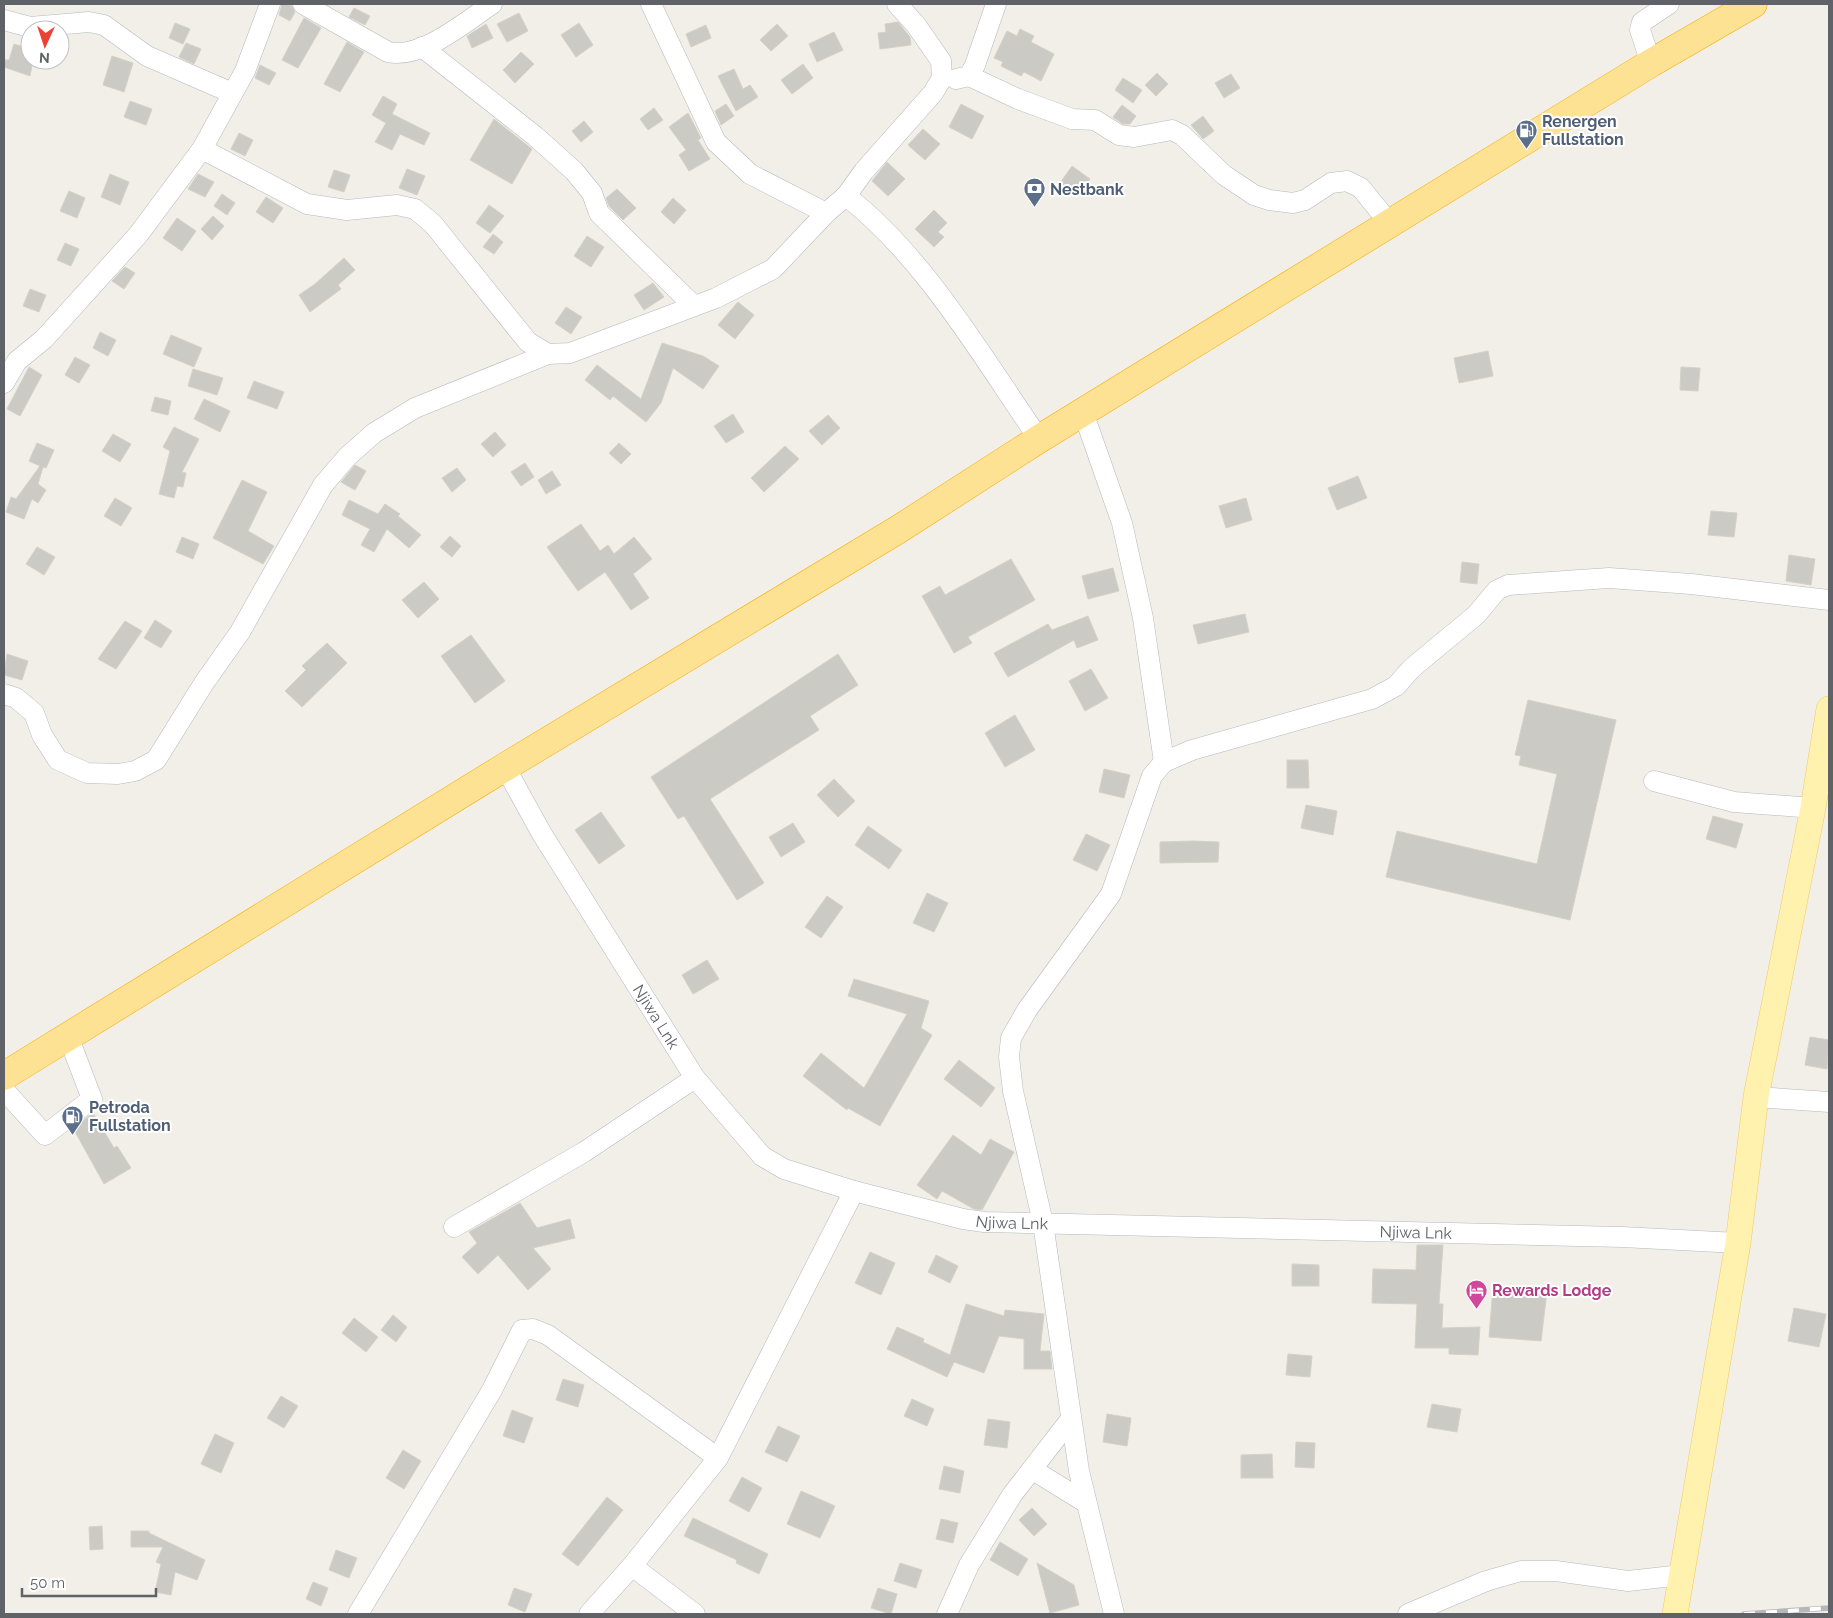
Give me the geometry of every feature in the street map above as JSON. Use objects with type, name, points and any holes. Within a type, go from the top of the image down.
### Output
[{"type":"highway","points":[[4,1076],[505,767],[899,529],[1083,412],[1652,63],[1752,4]]},
{"type":"main road","points":[[1675,1614],[1738,1243],[1756,1098],[1813,808],[1829,709]]},
{"type":"street","points":[[4,383],[10,358],[44,339],[138,235],[202,148],[245,71],[270,4]]},
{"type":"street","points":[[302,4],[388,52],[399,54],[422,47],[444,36],[492,4]]},
{"type":"street","points":[[651,4],[716,142],[750,174],[826,213]]},
{"type":"street","points":[[4,694],[16,698],[34,713],[42,735],[58,760],[87,773],[118,774],[135,771],[156,760],[204,683],[240,632],[323,485],[347,456],[374,433],[415,408],[548,354],[570,353],[716,298],[773,269],[826,213],[846,196],[864,171],[933,93],[942,78],[941,61],[916,26],[897,4]]},
{"type":"street","points":[[969,76],[996,4]]},
{"type":"street","points":[[1652,63],[1640,30],[1642,22],[1669,4]]},
{"type":"street","points":[[4,20],[30,27],[89,22],[104,25],[148,56],[232,93]]},
{"type":"street","points":[[422,47],[535,136],[574,171],[592,193],[599,213],[694,306]]},
{"type":"street","points":[[942,78],[959,79],[969,76],[1018,99],[1072,119],[1095,120],[1119,135],[1134,137],[1172,130],[1182,135],[1224,175],[1254,195],[1268,200],[1293,203],[1305,200],[1331,183],[1347,181],[1361,188],[1390,224]]},
{"type":"street","points":[[202,148],[307,204],[347,210],[397,205],[415,209],[433,224],[528,342],[548,354]]},
{"type":"street","points":[[846,196],[881,226],[926,276],[1040,439]]},
{"type":"street","points":[[1083,412],[1122,523],[1142,618],[1164,762]]},
{"type":"street","points":[[1114,1614],[1085,1502],[1070,1420],[1043,1223],[1013,1091],[1009,1056],[1011,1038],[1027,1010],[1111,894],[1146,788],[1152,776],[1164,762],[1192,750],[1372,699],[1396,686],[1412,668],[1476,615],[1497,590],[1508,585],[1610,578],[1691,584],[1829,600]]},
{"type":"street","name":"Njiwa Lnk","points":[[505,767],[542,834],[695,1078],[762,1156],[784,1169],[854,1192],[962,1219],[984,1222],[1622,1237],[1738,1243]]},
{"type":"street","points":[[1654,781],[1734,802],[1813,808]]},
{"type":"street","points":[[4,1090],[45,1135],[92,1099],[68,1036]]},
{"type":"street","points":[[454,1227],[584,1152],[695,1078]]},
{"type":"street","points":[[1756,1098],[1829,1102]]},
{"type":"street","points":[[589,1614],[632,1566],[718,1458],[854,1192]]},
{"type":"street","points":[[358,1614],[492,1390],[522,1330],[533,1329],[548,1334],[718,1458]]},
{"type":"street","points":[[947,1614],[969,1565],[1012,1495],[1070,1420]]},
{"type":"street","points":[[1033,1470],[1085,1502]]},
{"type":"street","points":[[632,1566],[695,1614]]},
{"type":"street","points":[[1408,1614],[1486,1581],[1521,1571],[1556,1571],[1628,1580],[1682,1575]]},
{"type":"building","points":[[282,4],[292,6],[295,12],[290,21],[279,15]]},
{"type":"building","points":[[354,8],[370,16],[365,25],[349,17]]},
{"type":"building","points":[[519,13],[528,31],[507,42],[497,24]]},
{"type":"building","points":[[304,18],[321,28],[298,68],[282,60]]},
{"type":"building","points":[[898,22],[910,37],[911,45],[880,49],[878,33],[886,32],[885,24]]},
{"type":"building","points":[[175,23],[190,29],[183,44],[169,38]]},
{"type":"building","points":[[579,23],[593,45],[576,57],[561,35]]},
{"type":"building","points":[[486,24],[493,38],[472,48],[467,36]]},
{"type":"building","points":[[777,24],[788,36],[771,51],[760,40]]},
{"type":"building","points":[[706,25],[711,38],[691,47],[686,34]]},
{"type":"building","points":[[1020,29],[1034,36],[1031,42],[1054,54],[1041,81],[1024,72],[1021,76],[1001,66],[1003,62],[994,58],[1007,31],[1017,36]]},
{"type":"building","points":[[834,32],[843,50],[817,62],[809,44]]},
{"type":"building","points":[[347,42],[364,52],[340,92],[324,84]]},
{"type":"building","points":[[186,43],[201,49],[194,64],[179,57]]},
{"type":"building","points":[[14,44],[20,46],[20,70],[31,70],[30,76],[4,67],[4,60],[9,60]]},
{"type":"building","points":[[521,52],[534,64],[515,83],[503,70]]},
{"type":"building","points":[[112,56],[133,63],[124,92],[103,85]]},
{"type":"building","points":[[803,64],[813,78],[792,94],[781,80]]},
{"type":"building","points":[[260,65],[276,73],[269,85],[255,78]]},
{"type":"building","points":[[734,69],[743,89],[750,85],[758,97],[736,111],[718,76]]},
{"type":"building","points":[[1157,73],[1168,84],[1156,96],[1145,85]]},
{"type":"building","points":[[1231,74],[1240,88],[1224,98],[1215,83]]},
{"type":"building","points":[[1123,78],[1142,90],[1133,103],[1115,90]]},
{"type":"building","points":[[383,96],[397,104],[392,114],[430,133],[424,145],[400,134],[392,150],[375,142],[386,123],[372,115]]},
{"type":"building","points":[[130,101],[152,109],[146,125],[124,117]]},
{"type":"building","points":[[726,104],[734,116],[721,125],[715,111]]},
{"type":"building","points":[[961,104],[984,116],[972,139],[949,127]]},
{"type":"building","points":[[1122,105],[1136,116],[1130,124],[1123,124],[1113,117]]},
{"type":"building","points":[[654,108],[663,120],[648,130],[640,119]]},
{"type":"building","points":[[688,113],[701,138],[698,140],[710,159],[689,171],[679,155],[686,150],[669,127]]},
{"type":"building","points":[[1203,116],[1214,131],[1203,139],[1191,125]]},
{"type":"building","points":[[494,119],[532,149],[512,184],[470,160]]},
{"type":"building","points":[[584,121],[593,132],[581,142],[572,131]]},
{"type":"building","points":[[923,129],[940,144],[925,160],[908,145]]},
{"type":"building","points":[[239,133],[253,140],[245,156],[231,149]]},
{"type":"building","points":[[887,162],[905,179],[888,196],[872,181]]},
{"type":"building","points":[[1072,166],[1090,179],[1079,195],[1060,183]]},
{"type":"building","points":[[407,169],[425,176],[417,195],[399,188]]},
{"type":"building","points":[[334,170],[350,175],[344,192],[328,187]]},
{"type":"building","points":[[110,174],[129,182],[120,205],[101,197]]},
{"type":"building","points":[[198,174],[214,182],[205,197],[188,189]]},
{"type":"building","points":[[617,189],[636,208],[623,220],[609,206],[606,198]]},
{"type":"building","points":[[69,191],[85,198],[77,218],[60,211]]},
{"type":"building","points":[[222,194],[235,203],[227,215],[214,206]]},
{"type":"building","points":[[266,197],[283,208],[273,223],[256,212]]},
{"type":"building","points":[[673,198],[686,210],[674,224],[661,212]]},
{"type":"building","points":[[489,205],[504,216],[490,233],[476,223]]},
{"type":"building","points":[[934,210],[947,223],[938,232],[944,237],[934,247],[915,229]]},
{"type":"building","points":[[213,216],[224,226],[212,240],[201,229]]},
{"type":"building","points":[[177,218],[196,231],[182,251],[163,238]]},
{"type":"building","points":[[493,234],[503,242],[494,254],[483,247]]},
{"type":"building","points":[[587,236],[604,247],[591,267],[574,256]]},
{"type":"building","points":[[65,243],[79,249],[71,266],[57,260]]},
{"type":"building","points":[[344,258],[355,270],[338,285],[341,289],[310,312],[299,295],[315,284]]},
{"type":"building","points":[[125,267],[135,273],[124,289],[112,281]]},
{"type":"building","points":[[653,283],[664,297],[644,310],[634,295]]},
{"type":"building","points":[[30,289],[46,295],[39,312],[23,306]]},
{"type":"building","points":[[738,302],[754,315],[735,339],[718,325]]},
{"type":"building","points":[[566,307],[582,317],[571,334],[555,323]]},
{"type":"building","points":[[100,332],[116,340],[108,356],[93,348]]},
{"type":"building","points":[[171,335],[202,348],[194,367],[163,354]]},
{"type":"building","points":[[662,343],[703,356],[719,366],[703,389],[673,368],[661,403],[646,422],[613,396],[610,400],[585,380],[597,365],[641,399]]},
{"type":"building","points":[[1488,351],[1493,376],[1459,383],[1454,358]]},
{"type":"building","points":[[75,357],[90,365],[79,383],[65,375]]},
{"type":"building","points":[[29,367],[42,375],[20,416],[7,409]]},
{"type":"building","points":[[1681,367],[1700,368],[1698,391],[1680,390]]},
{"type":"building","points":[[193,369],[223,378],[217,395],[188,386]]},
{"type":"building","points":[[254,381],[284,392],[277,409],[247,398]]},
{"type":"building","points":[[155,397],[171,401],[168,415],[151,411]]},
{"type":"building","points":[[204,399],[230,411],[220,432],[194,419]]},
{"type":"building","points":[[733,414],[744,432],[726,443],[714,426]]},
{"type":"building","points":[[828,415],[840,428],[822,445],[809,431]]},
{"type":"building","points":[[174,427],[199,439],[182,472],[186,473],[183,487],[177,486],[174,498],[159,494],[170,451],[163,447]]},
{"type":"building","points":[[495,432],[506,445],[493,457],[481,444]]},
{"type":"building","points":[[113,434],[131,444],[120,462],[102,451]]},
{"type":"building","points":[[37,443],[54,450],[46,468],[43,467],[38,484],[46,490],[38,503],[32,499],[24,519],[6,512],[11,497],[16,499],[40,466],[29,461]]},
{"type":"building","points":[[619,443],[631,454],[621,464],[609,453]]},
{"type":"building","points":[[785,446],[799,459],[764,492],[751,478]]},
{"type":"building","points":[[525,463],[534,477],[521,486],[511,472]]},
{"type":"building","points":[[355,465],[366,471],[355,490],[341,482]]},
{"type":"building","points":[[457,468],[466,480],[452,492],[442,478]]},
{"type":"building","points":[[552,471],[561,485],[546,494],[538,480]]},
{"type":"building","points":[[1358,476],[1367,498],[1337,510],[1328,488]]},
{"type":"building","points":[[242,480],[267,492],[248,531],[274,546],[263,564],[213,538]]},
{"type":"building","points":[[115,498],[132,508],[121,526],[104,516]]},
{"type":"building","points":[[1246,498],[1252,520],[1226,528],[1219,506]]},
{"type":"building","points":[[349,500],[378,514],[385,504],[400,514],[398,516],[421,535],[409,548],[387,529],[374,552],[361,545],[370,529],[342,515]]},
{"type":"building","points":[[1711,511],[1737,513],[1734,537],[1708,535]]},
{"type":"building","points":[[581,524],[600,551],[608,545],[614,554],[634,537],[652,559],[633,574],[649,598],[631,610],[605,572],[578,591],[547,547]]},
{"type":"building","points":[[450,536],[461,546],[452,557],[440,547]]},
{"type":"building","points":[[182,537],[199,544],[193,559],[176,552]]},
{"type":"building","points":[[37,547],[55,557],[44,575],[26,564]]},
{"type":"building","points":[[1789,555],[1815,559],[1811,585],[1786,581]]},
{"type":"building","points":[[1011,559],[1035,600],[968,637],[972,643],[954,653],[922,596],[940,586],[945,595]]},
{"type":"building","points":[[1462,562],[1479,564],[1477,584],[1460,582]]},
{"type":"building","points":[[1113,568],[1119,591],[1088,599],[1082,576]]},
{"type":"building","points":[[424,582],[439,599],[418,618],[402,600]]},
{"type":"building","points":[[1245,614],[1249,632],[1198,644],[1193,625]]},
{"type":"building","points":[[1088,616],[1098,640],[1077,648],[1074,640],[1008,677],[994,653],[1048,624],[1052,630]]},
{"type":"building","points":[[155,620],[172,631],[161,648],[144,638]]},
{"type":"building","points":[[125,621],[142,631],[116,669],[98,659]]},
{"type":"building","points":[[471,635],[505,681],[475,703],[441,656]]},
{"type":"building","points":[[327,643],[347,663],[302,707],[285,691],[306,670],[302,666]]},
{"type":"building","points":[[7,654],[28,661],[22,680],[4,675]]},
{"type":"building","points":[[838,654],[858,685],[810,716],[819,730],[710,799],[764,883],[737,900],[684,816],[678,819],[651,777]]},
{"type":"building","points":[[1091,669],[1108,698],[1085,711],[1069,681]]},
{"type":"building","points":[[1528,700],[1616,720],[1570,920],[1386,877],[1397,831],[1537,864],[1557,774],[1519,765],[1521,756],[1515,755]]},
{"type":"building","points":[[1015,715],[1035,750],[1005,767],[985,733]]},
{"type":"building","points":[[1287,760],[1308,760],[1309,788],[1287,788]]},
{"type":"building","points":[[1104,769],[1130,775],[1124,798],[1099,792]]},
{"type":"building","points":[[834,779],[855,801],[838,817],[817,795]]},
{"type":"building","points":[[1306,805],[1337,811],[1333,835],[1301,828]]},
{"type":"building","points":[[601,812],[625,846],[599,864],[575,830]]},
{"type":"building","points":[[1713,816],[1743,824],[1736,848],[1706,839]]},
{"type":"building","points":[[793,823],[805,842],[781,857],[769,837]]},
{"type":"building","points":[[868,826],[902,850],[889,869],[855,845]]},
{"type":"building","points":[[1086,834],[1110,845],[1097,871],[1073,860]]},
{"type":"building","points":[[1160,842],[1219,842],[1218,862],[1160,863]]},
{"type":"building","points":[[927,893],[948,903],[934,932],[913,923]]},
{"type":"building","points":[[827,896],[843,907],[821,938],[805,927]]},
{"type":"building","points":[[707,960],[719,979],[693,994],[682,975]]},
{"type":"building","points":[[854,979],[929,1001],[921,1028],[932,1035],[880,1126],[848,1108],[847,1110],[803,1076],[821,1053],[864,1088],[907,1014],[848,996]]},
{"type":"building","points":[[1810,1037],[1829,1040],[1827,1069],[1805,1065]]},
{"type":"building","points":[[959,1060],[995,1088],[981,1107],[944,1079]]},
{"type":"building","points":[[93,1113],[114,1148],[117,1146],[131,1168],[104,1184],[73,1128]]},
{"type":"building","points":[[953,1135],[981,1155],[990,1139],[1014,1152],[982,1210],[974,1209],[942,1191],[937,1199],[917,1185]]},
{"type":"building","points":[[520,1203],[537,1228],[570,1219],[575,1238],[533,1248],[551,1269],[528,1290],[498,1255],[478,1274],[462,1257],[477,1243],[469,1232]]},
{"type":"building","points":[[1417,1245],[1443,1245],[1439,1304],[1443,1304],[1442,1328],[1480,1327],[1478,1355],[1449,1354],[1449,1348],[1415,1348],[1417,1304],[1372,1303],[1373,1269],[1416,1270]]},
{"type":"building","points":[[870,1252],[895,1263],[881,1295],[855,1283]]},
{"type":"building","points":[[936,1255],[958,1266],[950,1283],[928,1272]]},
{"type":"building","points":[[1292,1264],[1319,1265],[1319,1286],[1292,1286]]},
{"type":"building","points":[[1493,1287],[1547,1291],[1541,1341],[1489,1337]]},
{"type":"building","points":[[966,1304],[1004,1316],[1005,1310],[1044,1314],[1040,1351],[1050,1351],[1052,1369],[1024,1369],[1024,1339],[999,1336],[984,1373],[954,1362],[947,1377],[887,1349],[897,1327],[924,1339],[923,1342],[950,1355]]},
{"type":"building","points":[[1794,1308],[1826,1314],[1819,1347],[1788,1341]]},
{"type":"building","points":[[393,1315],[407,1327],[396,1342],[381,1330]]},
{"type":"building","points":[[354,1318],[378,1337],[366,1352],[342,1333]]},
{"type":"building","points":[[1288,1354],[1312,1356],[1310,1377],[1286,1375]]},
{"type":"building","points":[[563,1379],[584,1385],[578,1407],[556,1400]]},
{"type":"building","points":[[281,1396],[298,1406],[284,1428],[267,1418]]},
{"type":"building","points":[[912,1399],[934,1409],[927,1426],[904,1416]]},
{"type":"building","points":[[1432,1404],[1461,1409],[1457,1432],[1427,1427]]},
{"type":"building","points":[[512,1410],[533,1418],[524,1443],[503,1436]]},
{"type":"building","points":[[1107,1414],[1131,1418],[1127,1446],[1103,1442]]},
{"type":"building","points":[[988,1419],[1010,1422],[1007,1448],[984,1445]]},
{"type":"building","points":[[778,1426],[800,1436],[787,1462],[765,1452]]},
{"type":"building","points":[[215,1434],[234,1443],[221,1473],[201,1464]]},
{"type":"building","points":[[1296,1442],[1315,1443],[1314,1468],[1295,1467]]},
{"type":"building","points":[[403,1450],[421,1461],[404,1489],[386,1478]]},
{"type":"building","points":[[1272,1454],[1273,1478],[1241,1478],[1241,1455]]},
{"type":"building","points":[[944,1466],[964,1471],[960,1493],[939,1489]]},
{"type":"building","points":[[742,1477],[762,1488],[749,1512],[729,1501]]},
{"type":"building","points":[[801,1491],[835,1506],[820,1538],[787,1524]]},
{"type":"building","points":[[607,1497],[623,1510],[578,1566],[562,1554]]},
{"type":"building","points":[[1032,1508],[1047,1524],[1034,1536],[1019,1520]]},
{"type":"building","points":[[693,1518],[768,1554],[759,1574],[736,1563],[737,1560],[684,1536]]},
{"type":"building","points":[[941,1519],[958,1523],[953,1543],[936,1539]]},
{"type":"building","points":[[102,1526],[103,1549],[90,1550],[89,1527]]},
{"type":"building","points":[[131,1531],[149,1531],[149,1533],[205,1560],[197,1580],[175,1572],[171,1595],[155,1592],[161,1564],[156,1562],[163,1547],[131,1547]]},
{"type":"building","points":[[1000,1542],[1028,1559],[1018,1576],[990,1560]]},
{"type":"building","points":[[336,1550],[357,1558],[349,1578],[329,1570]]},
{"type":"building","points":[[900,1563],[922,1570],[916,1588],[894,1581]]},
{"type":"building","points":[[1037,1563],[1074,1585],[1079,1605],[1050,1613]]},
{"type":"building","points":[[313,1582],[328,1588],[321,1606],[306,1599]]},
{"type":"building","points":[[514,1588],[532,1594],[525,1612],[508,1605]]},
{"type":"building","points":[[878,1588],[897,1594],[891,1614],[871,1608]]},
{"type":"railway","points":[[1744,1614],[1829,1608]]},
{"type":"place","name":"Renergen Fullstation","points":[[1526,149]]},
{"type":"place","name":"Nestbank","points":[[1034,208]]},
{"type":"place","name":"Petroda Fullstation","points":[[73,1135]]},
{"type":"place","name":"Rewards Lodge","points":[[1476,1309]]}]
